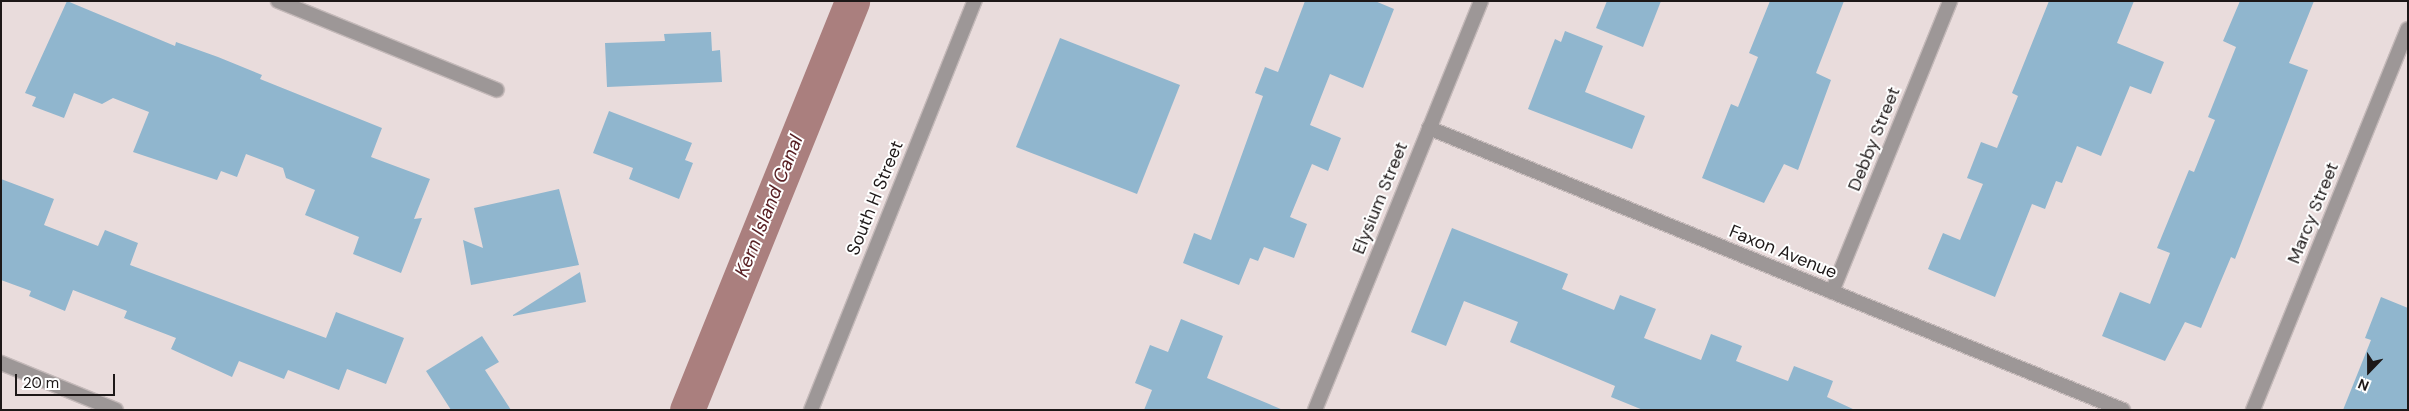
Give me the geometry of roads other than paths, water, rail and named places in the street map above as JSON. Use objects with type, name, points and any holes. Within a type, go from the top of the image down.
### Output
[{"type":"street","points":[[278,1],[497,90]]},
{"type":"street","name":"South H Street","points":[[810,410],[975,1]]},
{"type":"street","name":"Elysium Street","points":[[1315,410],[1481,1]]},
{"type":"street","name":"Debby Street","points":[[1832,292],[1950,1]]},
{"type":"street","name":"Marcy Street","points":[[2253,410],[2408,30]]},
{"type":"street","name":"Faxon Avenue","points":[[1429,128],[2123,410]]},
{"type":"street","points":[[1,363],[116,410]]},
{"type":"waterway","name":"Kern Island Canal","points":[[687,410],[852,1]]}]
